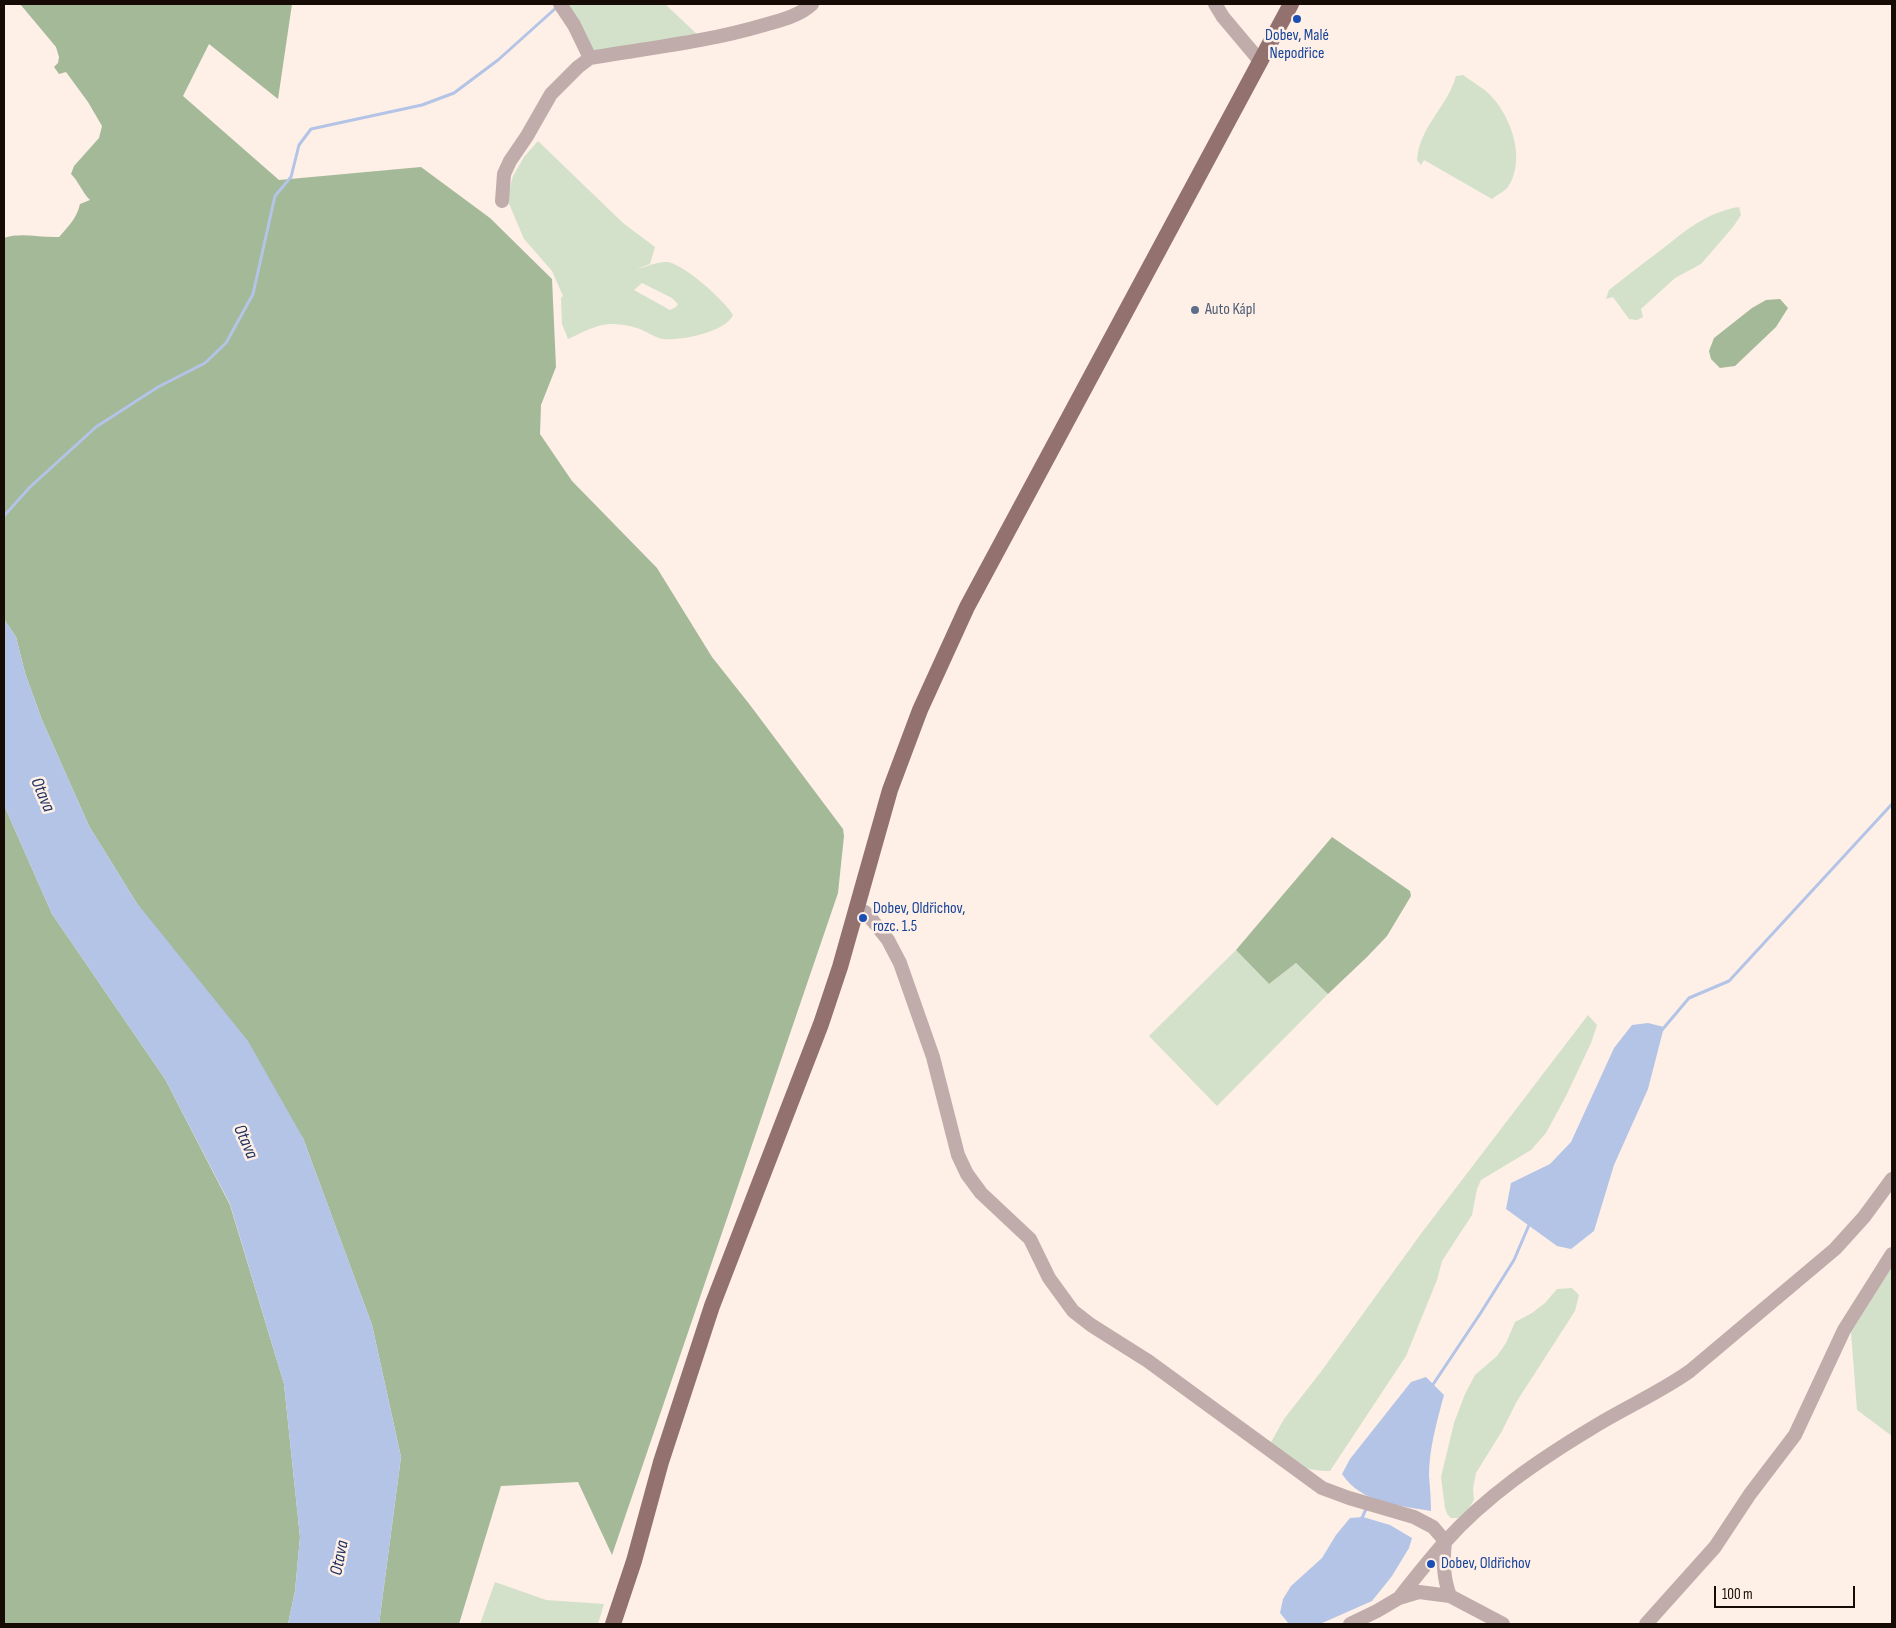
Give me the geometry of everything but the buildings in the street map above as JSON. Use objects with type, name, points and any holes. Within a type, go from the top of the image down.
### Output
[{"type":"main road","points":[[613,1624],[712,1306],[821,1024],[857,909],[890,790],[920,710],[967,607],[1291,4]]},
{"type":"street","points":[[560,4],[574,25],[590,58]]},
{"type":"street","points":[[502,201],[504,174],[510,161],[552,94],[578,67],[590,58],[689,43],[746,30],[798,13],[812,4]]},
{"type":"street","points":[[1215,4],[1223,17],[1260,61]]},
{"type":"street","points":[[857,909],[865,912],[874,921],[888,940],[900,963],[933,1057],[958,1155],[967,1174],[981,1193],[1030,1239],[1049,1278],[1073,1312],[1148,1361],[1322,1488],[1414,1517],[1433,1527],[1445,1541],[1443,1562],[1445,1584],[1450,1596]]},
{"type":"street","points":[[1399,1598],[1445,1541],[1514,1480],[1592,1427],[1672,1384],[1835,1249],[1864,1217],[1892,1179]]},
{"type":"street","points":[[1646,1624],[1715,1546],[1750,1494],[1795,1435],[1844,1330],[1892,1254]]},
{"type":"street","points":[[1350,1624],[1399,1598],[1420,1592],[1450,1596],[1503,1624]]},
{"type":"green space","points":[[20,4],[292,4],[278,99],[209,44],[183,96],[279,180],[421,167],[490,218],[552,279],[556,367],[541,405],[540,434],[572,481],[657,568],[712,657],[843,829],[844,836],[838,893],[612,1555],[578,1482],[501,1486],[459,1624],[379,1624],[401,1457],[372,1325],[303,1138],[136,902],[89,826],[42,720],[25,673],[16,637],[4,619],[4,238],[24,235],[59,237],[66,230],[80,204],[90,200],[71,174],[74,166],[99,138],[102,126],[88,102],[66,72],[59,74],[54,67],[58,63],[59,57],[56,47]]},
{"type":"green space","points":[[563,4],[665,4],[701,38],[596,56]]},
{"type":"green space","points":[[1463,75],[1491,96],[1505,116],[1514,140],[1516,164],[1513,176],[1508,187],[1492,199],[1424,160],[1421,165],[1417,160],[1419,148],[1428,127],[1447,97],[1456,76]]},
{"type":"green space","points":[[538,141],[623,223],[655,247],[650,264],[637,269],[656,263],[667,262],[683,269],[703,284],[729,309],[733,315],[729,321],[712,331],[691,337],[663,339],[635,327],[606,324],[568,339],[562,324],[561,298],[563,296],[552,271],[524,239],[507,199],[513,176],[524,157]],"holes":[[[642,283],[672,298],[678,304],[670,310],[634,290]]]},
{"type":"green space","points":[[1739,207],[1741,215],[1733,227],[1701,264],[1675,278],[1641,309],[1643,317],[1637,320],[1629,319],[1613,297],[1606,299],[1609,290],[1688,229],[1717,213]]},
{"type":"green space","points":[[1780,299],[1788,308],[1776,327],[1735,366],[1720,368],[1711,359],[1709,351],[1714,338],[1752,308],[1766,300]]},
{"type":"green space","points":[[4,805],[52,914],[165,1079],[230,1205],[284,1384],[300,1537],[295,1591],[288,1624],[4,1624]]},
{"type":"green space","points":[[1332,837],[1410,891],[1411,896],[1387,936],[1328,994],[1296,963],[1269,984],[1236,950]]},
{"type":"green space","points":[[1236,950],[1269,984],[1296,963],[1328,994],[1217,1106],[1149,1036]]},
{"type":"green space","points":[[1588,1015],[1597,1025],[1591,1043],[1566,1096],[1546,1133],[1531,1150],[1481,1180],[1477,1189],[1472,1215],[1442,1261],[1437,1280],[1406,1356],[1330,1471],[1319,1471],[1297,1464],[1270,1444],[1284,1419],[1320,1373],[1423,1231]]},
{"type":"green space","points":[[1892,1267],[1892,1436],[1857,1410],[1851,1332]]},
{"type":"green space","points":[[1572,1288],[1579,1295],[1575,1311],[1517,1401],[1502,1431],[1476,1473],[1473,1488],[1474,1500],[1467,1511],[1458,1518],[1451,1518],[1445,1508],[1441,1477],[1454,1423],[1465,1394],[1475,1375],[1497,1356],[1506,1343],[1515,1322],[1545,1303],[1557,1289]]},
{"type":"green space","points":[[495,1582],[546,1600],[604,1604],[598,1624],[480,1624]]},
{"type":"water","name":"Otava","points":[[4,619],[16,637],[25,673],[42,720],[89,826],[136,902],[248,1041],[303,1138],[372,1325],[401,1457],[379,1624],[288,1624],[295,1591],[300,1537],[284,1384],[230,1204],[165,1079],[52,914],[4,805]]},
{"type":"water","points":[[1648,1023],[1664,1027],[1648,1089],[1614,1165],[1594,1231],[1571,1249],[1557,1246],[1506,1209],[1511,1183],[1550,1164],[1571,1142],[1614,1048],[1632,1025]]},
{"type":"water","points":[[1426,1377],[1444,1395],[1430,1456],[1431,1511],[1382,1502],[1360,1492],[1342,1474],[1350,1459],[1411,1382]]},
{"type":"water","points":[[1363,1517],[1390,1525],[1412,1538],[1409,1548],[1392,1576],[1372,1601],[1320,1624],[1289,1624],[1280,1613],[1283,1599],[1291,1586],[1322,1558],[1336,1535],[1350,1518]]},
{"type":"waterway","points":[[4,516],[30,487],[96,427],[158,387],[205,363],[226,343],[253,294],[275,196],[291,177],[299,145],[311,129],[422,105],[454,93],[498,60],[557,7]]},
{"type":"waterway","points":[[1662,1030],[1689,998],[1729,981],[1892,804]]},
{"type":"waterway","points":[[1432,1386],[1514,1260],[1529,1225]]},
{"type":"waterway","points":[[1361,1520],[1367,1507]]},
{"type":"place","name":"Dobev, Malé Nepodřice","points":[[1297,19]]},
{"type":"place","name":"Auto Kápl","points":[[1195,310]]},
{"type":"place","name":"Dobev, Oldřichov, rozc. 1.5","points":[[863,918]]},
{"type":"place","name":"Dobev, Oldřichov","points":[[1431,1564]]}]
